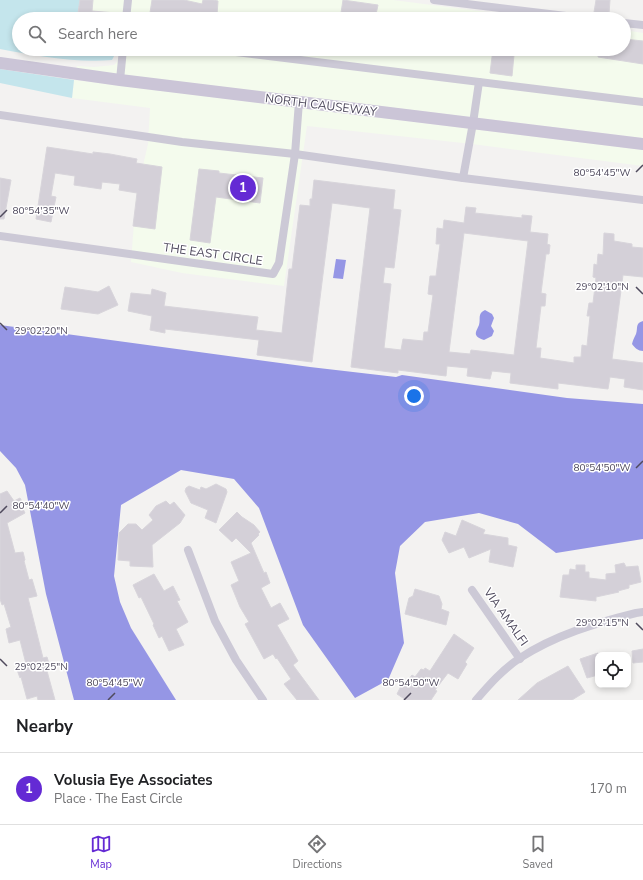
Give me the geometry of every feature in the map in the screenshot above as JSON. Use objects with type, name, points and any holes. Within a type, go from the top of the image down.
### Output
[{"type":"main road","name":"NORTH CAUSEWAY","points":[[0,63],[120,80],[643,144]]},
{"type":"street","points":[[127,12],[128,0]]},
{"type":"street","points":[[434,0],[533,12]]},
{"type":"street","points":[[631,24],[643,25]]},
{"type":"street","points":[[120,80],[122,56]]},
{"type":"street","points":[[268,56],[643,102]]},
{"type":"street","points":[[463,178],[474,123],[479,82]]},
{"type":"street","name":"THE EAST CIRCLE","points":[[0,236],[272,274],[279,263],[300,102]]},
{"type":"street","points":[[0,115],[182,142],[294,154],[463,178],[643,200]]},
{"type":"street","points":[[188,550],[215,621],[236,660],[263,700]]},
{"type":"street","name":"VIA AMALFI","points":[[472,590],[520,658]]},
{"type":"street","points":[[476,700],[490,683],[520,658],[557,638],[596,623],[643,612]]},
{"type":"shaded area","points":[[0,0],[80,0],[78,12],[12,12],[12,51],[0,49]]},
{"type":"shaded area","points":[[84,0],[393,0],[486,12],[83,12]]},
{"type":"shaded area","points":[[631,31],[643,33],[643,138],[76,69],[77,66],[94,67],[114,65],[117,62],[119,56],[631,56]]},
{"type":"shaded area","points":[[42,56],[114,56],[112,60],[98,61]]},
{"type":"shaded area","points":[[0,69],[74,80],[72,98],[0,83]]},
{"type":"shaded area","points":[[74,80],[643,150],[643,166],[472,144],[307,126],[284,286],[182,273],[131,262],[136,196],[148,144],[150,108],[72,98]]},
{"type":"water","points":[[336,259],[346,260],[343,279],[333,278]]},
{"type":"water","points":[[485,310],[492,314],[494,318],[491,326],[494,331],[492,336],[484,340],[476,334],[480,315]]},
{"type":"water","points":[[643,321],[643,351],[637,349],[632,344],[638,324]]},
{"type":"water","points":[[0,325],[310,367],[396,377],[402,375],[567,398],[643,404],[643,539],[556,553],[518,524],[479,513],[425,522],[400,546],[395,573],[404,643],[388,680],[355,698],[303,625],[259,508],[234,479],[181,470],[121,505],[114,576],[120,602],[131,628],[176,700],[74,700],[46,594],[25,485],[16,468],[0,451]]},
{"type":"building","points":[[80,0],[93,0],[92,11],[104,12],[78,12]]},
{"type":"building","points":[[152,0],[184,0],[202,4],[203,0],[218,1],[217,12],[150,12]]},
{"type":"building","points":[[343,0],[378,5],[376,12],[341,12]]},
{"type":"building","points":[[596,0],[610,0],[609,12],[594,12]]},
{"type":"building","points":[[631,40],[643,41],[643,64],[598,57],[631,56]]},
{"type":"building","points":[[492,56],[514,56],[512,76],[490,73]]},
{"type":"building","points":[[47,147],[93,154],[93,152],[110,154],[137,159],[136,163],[162,167],[155,229],[133,226],[137,193],[119,190],[120,184],[102,182],[101,189],[74,185],[75,176],[55,173],[51,196],[56,197],[51,222],[36,219]]},
{"type":"building","points":[[199,169],[263,178],[260,203],[216,197],[210,243],[190,240]]},
{"type":"building","points":[[0,178],[11,180],[4,219],[0,219]]},
{"type":"building","points":[[314,180],[395,190],[393,209],[401,210],[394,268],[385,267],[383,283],[391,284],[384,348],[401,350],[403,339],[423,341],[424,332],[428,332],[433,295],[428,294],[430,276],[436,276],[440,244],[436,244],[437,228],[443,229],[444,220],[464,223],[466,207],[476,208],[475,213],[522,218],[522,215],[532,216],[530,232],[548,234],[547,244],[550,245],[549,254],[546,254],[541,293],[546,294],[545,306],[541,306],[536,348],[541,348],[540,358],[574,363],[574,357],[581,357],[582,345],[587,346],[590,316],[587,316],[589,303],[593,303],[596,278],[593,277],[594,264],[597,265],[598,254],[603,255],[604,233],[614,234],[614,241],[632,244],[632,247],[643,248],[643,277],[623,275],[612,359],[643,363],[643,390],[624,387],[625,379],[610,377],[608,389],[558,383],[558,389],[510,383],[511,373],[492,371],[490,379],[467,376],[468,368],[447,366],[446,376],[398,370],[398,373],[351,367],[370,208],[332,203],[312,362],[257,355],[259,340],[165,329],[165,333],[150,330],[152,316],[128,311],[131,293],[151,295],[152,289],[166,293],[164,306],[258,317],[256,330],[282,333],[289,269],[292,269],[300,205],[310,206],[310,199],[312,199]],"holes":[[[464,233],[528,241],[514,355],[471,350],[470,354],[449,352]]]},
{"type":"building","points":[[109,286],[118,305],[98,314],[61,309],[65,287],[98,292]]},
{"type":"building","points":[[216,484],[226,489],[227,492],[216,523],[205,518],[208,510],[191,503],[185,491],[189,486],[200,490],[201,487],[206,489]]},
{"type":"building","points":[[7,491],[14,501],[20,498],[24,505],[22,507],[25,513],[7,523],[15,553],[23,552],[29,580],[32,579],[37,596],[28,598],[43,658],[47,657],[51,670],[47,671],[55,700],[38,700],[37,696],[27,699],[21,677],[20,678],[16,667],[26,664],[20,640],[9,643],[6,629],[11,627],[4,604],[2,605],[0,599],[0,494]]},
{"type":"building","points":[[166,501],[170,505],[174,502],[185,515],[180,523],[152,545],[153,567],[130,566],[130,561],[118,560],[119,533],[128,524],[136,524],[142,530],[153,520],[149,515],[156,506]]},
{"type":"building","points":[[237,512],[254,525],[260,532],[251,543],[270,583],[261,588],[271,608],[280,603],[289,619],[277,625],[298,661],[293,665],[319,700],[297,700],[284,684],[291,679],[277,658],[276,659],[273,654],[264,659],[245,624],[249,622],[240,607],[231,585],[239,581],[231,562],[251,553],[236,538],[232,542],[219,530]]},
{"type":"building","points":[[462,520],[485,530],[483,534],[508,538],[508,545],[517,547],[513,567],[489,562],[491,549],[469,558],[464,547],[449,553],[442,540],[445,532],[456,536]]},
{"type":"building","points":[[624,563],[626,567],[638,566],[641,582],[629,585],[629,588],[618,591],[619,592],[596,597],[596,601],[560,597],[563,575],[569,575],[570,569],[576,570],[576,565],[585,565],[585,572],[589,572],[589,578],[606,580],[606,574],[616,573],[615,565]]},
{"type":"building","points":[[154,574],[164,591],[173,586],[180,600],[177,601],[188,622],[176,629],[184,645],[169,651],[162,636],[159,638],[141,597],[139,598],[133,585]]},
{"type":"building","points":[[415,589],[439,596],[442,604],[441,609],[449,612],[446,625],[405,614],[409,598],[413,596]]},
{"type":"building","points":[[454,634],[474,648],[465,662],[467,664],[458,679],[448,673],[435,690],[437,691],[431,700],[406,700],[397,694],[401,686],[404,686],[412,675],[415,677],[421,669],[424,670],[425,668],[430,671]]},
{"type":"building","points":[[643,649],[643,662],[633,663],[632,651]]},
{"type":"building","points":[[595,654],[595,676],[587,678],[580,659]]},
{"type":"building","points":[[568,666],[585,692],[572,700],[518,700],[537,683]]},
{"type":"place","name":"Volusia Eye Associates","points":[[243,188]]}]
